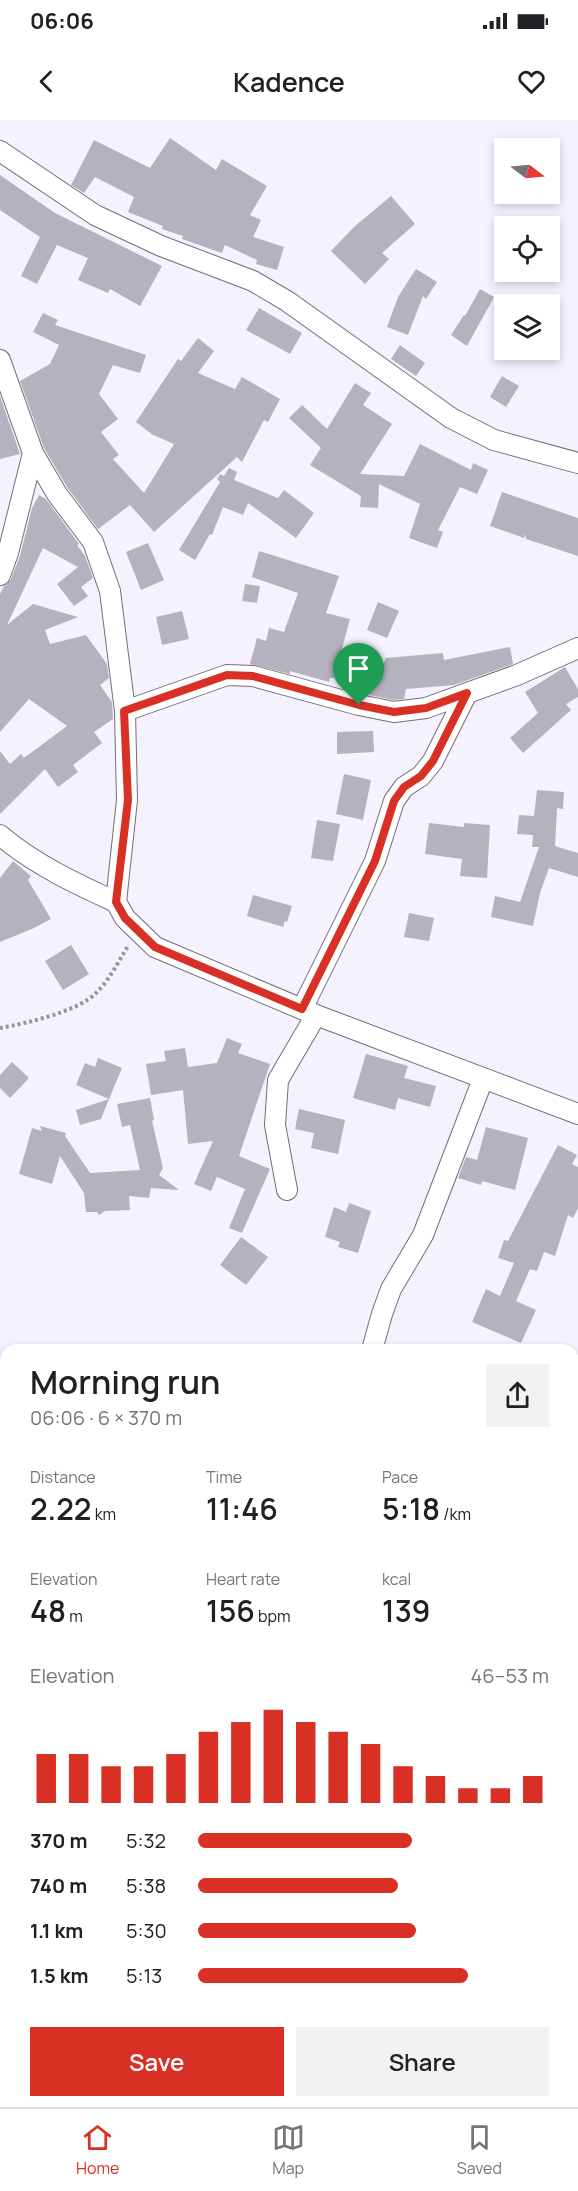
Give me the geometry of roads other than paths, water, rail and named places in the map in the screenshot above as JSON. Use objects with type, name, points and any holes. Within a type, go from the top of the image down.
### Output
[{"type":"street","points":[[0,151],[95,215],[161,246],[261,286],[287,301],[451,418],[494,440],[578,463]]},
{"type":"street","points":[[0,360],[33,453],[57,494],[93,542],[110,591],[124,711],[128,800],[116,902]]},
{"type":"street","points":[[0,575],[8,553],[33,453]]},
{"type":"street","points":[[124,711],[227,675],[253,676],[359,705],[394,712],[426,708],[517,675],[578,648]]},
{"type":"street","points":[[287,1190],[275,1125],[278,1080],[375,861],[394,801],[404,787],[421,776],[433,761],[467,693]]},
{"type":"street","points":[[0,835],[43,865],[116,902],[125,918],[155,947],[309,1012],[578,1114]]},
{"type":"street","points":[[374,1344],[391,1288],[423,1235],[483,1078]]}]
